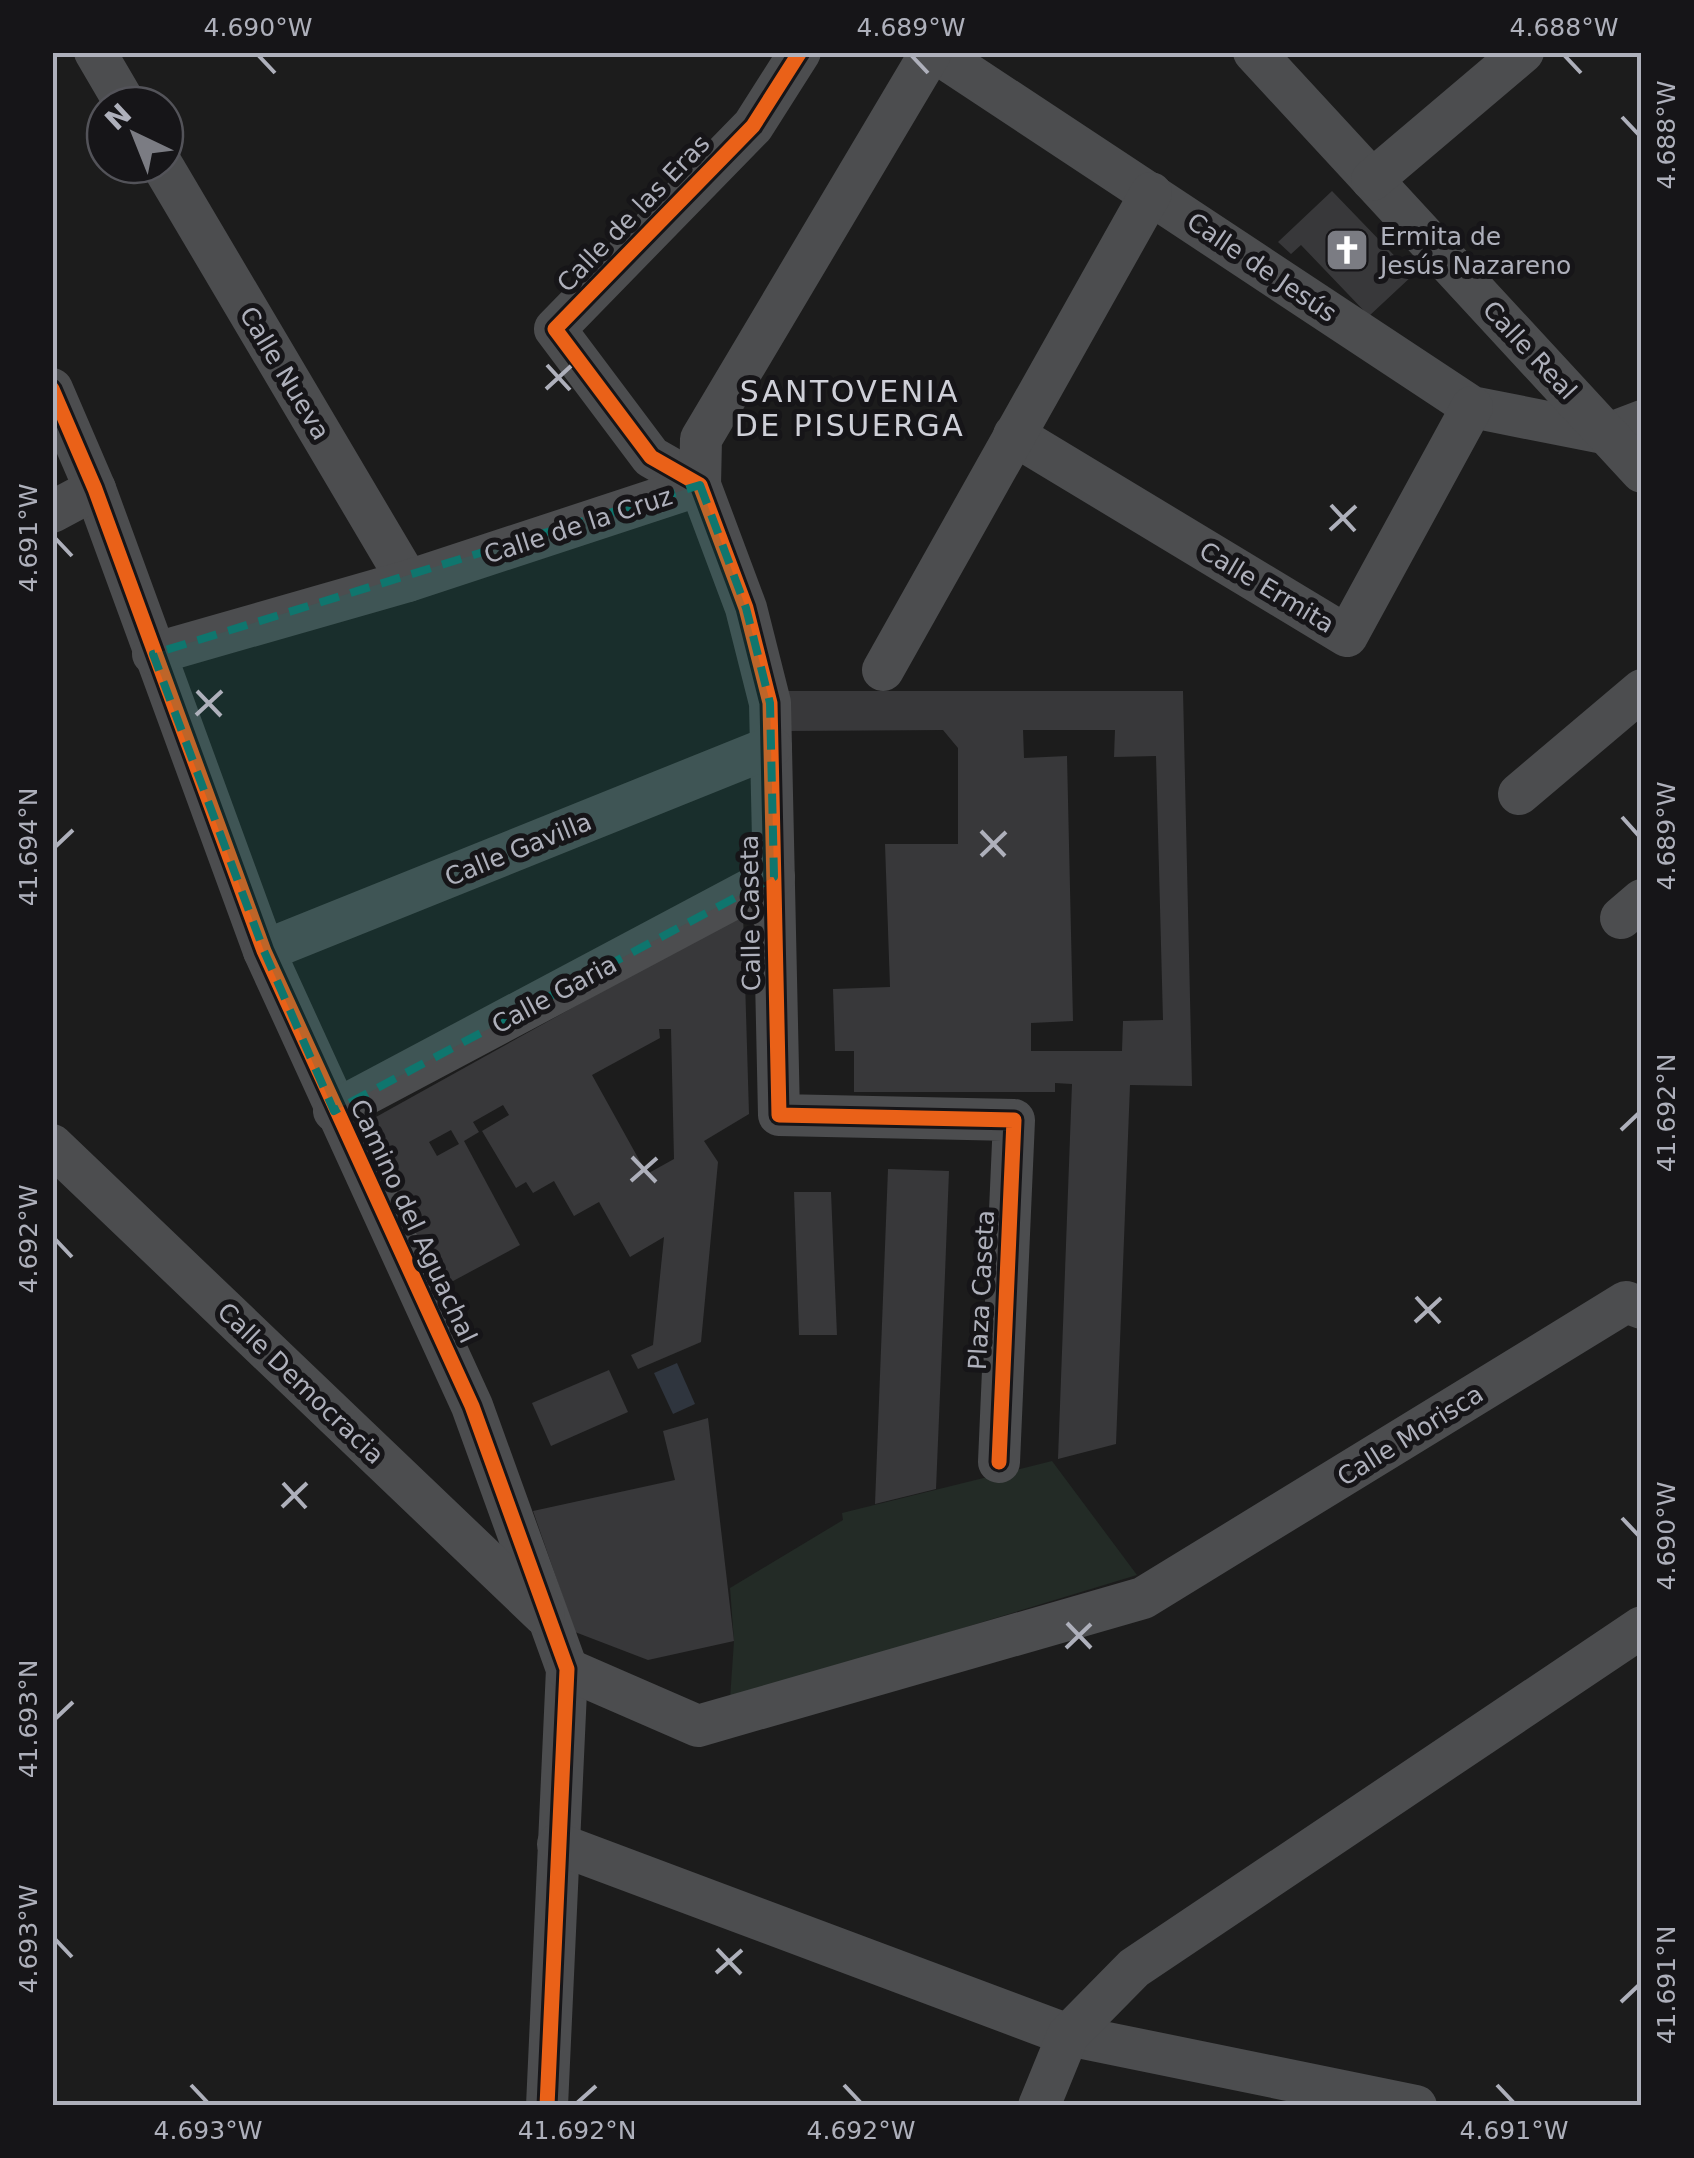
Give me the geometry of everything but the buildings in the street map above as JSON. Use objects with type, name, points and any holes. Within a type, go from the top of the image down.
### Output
[{"type":"street","points":[[95,52],[114,85]]},
{"type":"street","name":"Calle de las Eras","points":[[700,486],[652,457],[555,329],[753,126],[800,52]]},
{"type":"street","name":"Calle de la Cruz","points":[[153,654],[408,581],[700,486],[700,438],[933,52]]},
{"type":"street","name":"Calle de Jesús","points":[[933,52],[1472,407],[1625,428]]},
{"type":"street","name":"Calle Real","points":[[1254,52],[1372,180],[1625,428],[1642,472]]},
{"type":"street","points":[[1372,180],[1523,52]]},
{"type":"street","name":"Calle Nueva","points":[[174,185],[408,581]]},
{"type":"street","points":[[883,670],[1151,193]]},
{"type":"street","name":"Camino del Aguachal","points":[[52,389],[95,489],[264,951],[472,1406],[567,1669],[547,2106]]},
{"type":"street","name":"Calle Ermita","points":[[1014,435],[1347,636],[1472,407]]},
{"type":"street","name":"Calle Caseta","points":[[700,486],[746,608],[770,704],[779,1115],[1014,1120]]},
{"type":"street","points":[[52,512],[95,489]]},
{"type":"street","points":[[1518,794],[1642,690]]},
{"type":"street","name":"Calle Gavilla","points":[[264,951],[772,747]]},
{"type":"street","name":"Calle Garia","points":[[334,1110],[774,876]]},
{"type":"street","name":"Plaza Caseta","points":[[999,1462],[1014,1120]]},
{"type":"street","name":"Calle Democracia","points":[[52,1145],[550,1620]]},
{"type":"street","name":"Calle Morisca","points":[[567,1669],[698,1726],[1136,1600],[1181,1578],[1626,1302],[1642,1308]]},
{"type":"street","points":[[1040,2106],[1068,2035],[1134,1968],[1642,1627]]},
{"type":"street","points":[[558,1844],[1068,2035],[1416,2106]]},
{"type":"highlighted area","points":[[700,485],[746,608],[770,703],[774,877],[334,1111],[264,951],[153,654]]},
{"type":"shaded area","points":[[677,1363],[695,1404],[673,1414],[654,1373]]},
{"type":"shaded area","points":[[1052,1461],[1137,1575],[730,1699],[734,1641],[730,1588],[843,1520],[842,1513]]},
{"type":"cycle path","points":[[800,52],[753,126],[555,329],[651,457],[700,485],[746,608],[770,703],[779,1115],[1014,1120],[999,1462]]},
{"type":"cycle path","points":[[52,389],[95,489],[264,951],[472,1406],[567,1669],[547,2106]]},
{"type":"place","name":"Ermita de Jesús Nazareno","points":[[1347,250]]},
{"type":"district","name":"SANTOVENIA DE PISUERGA","points":[[850,409]]}]
